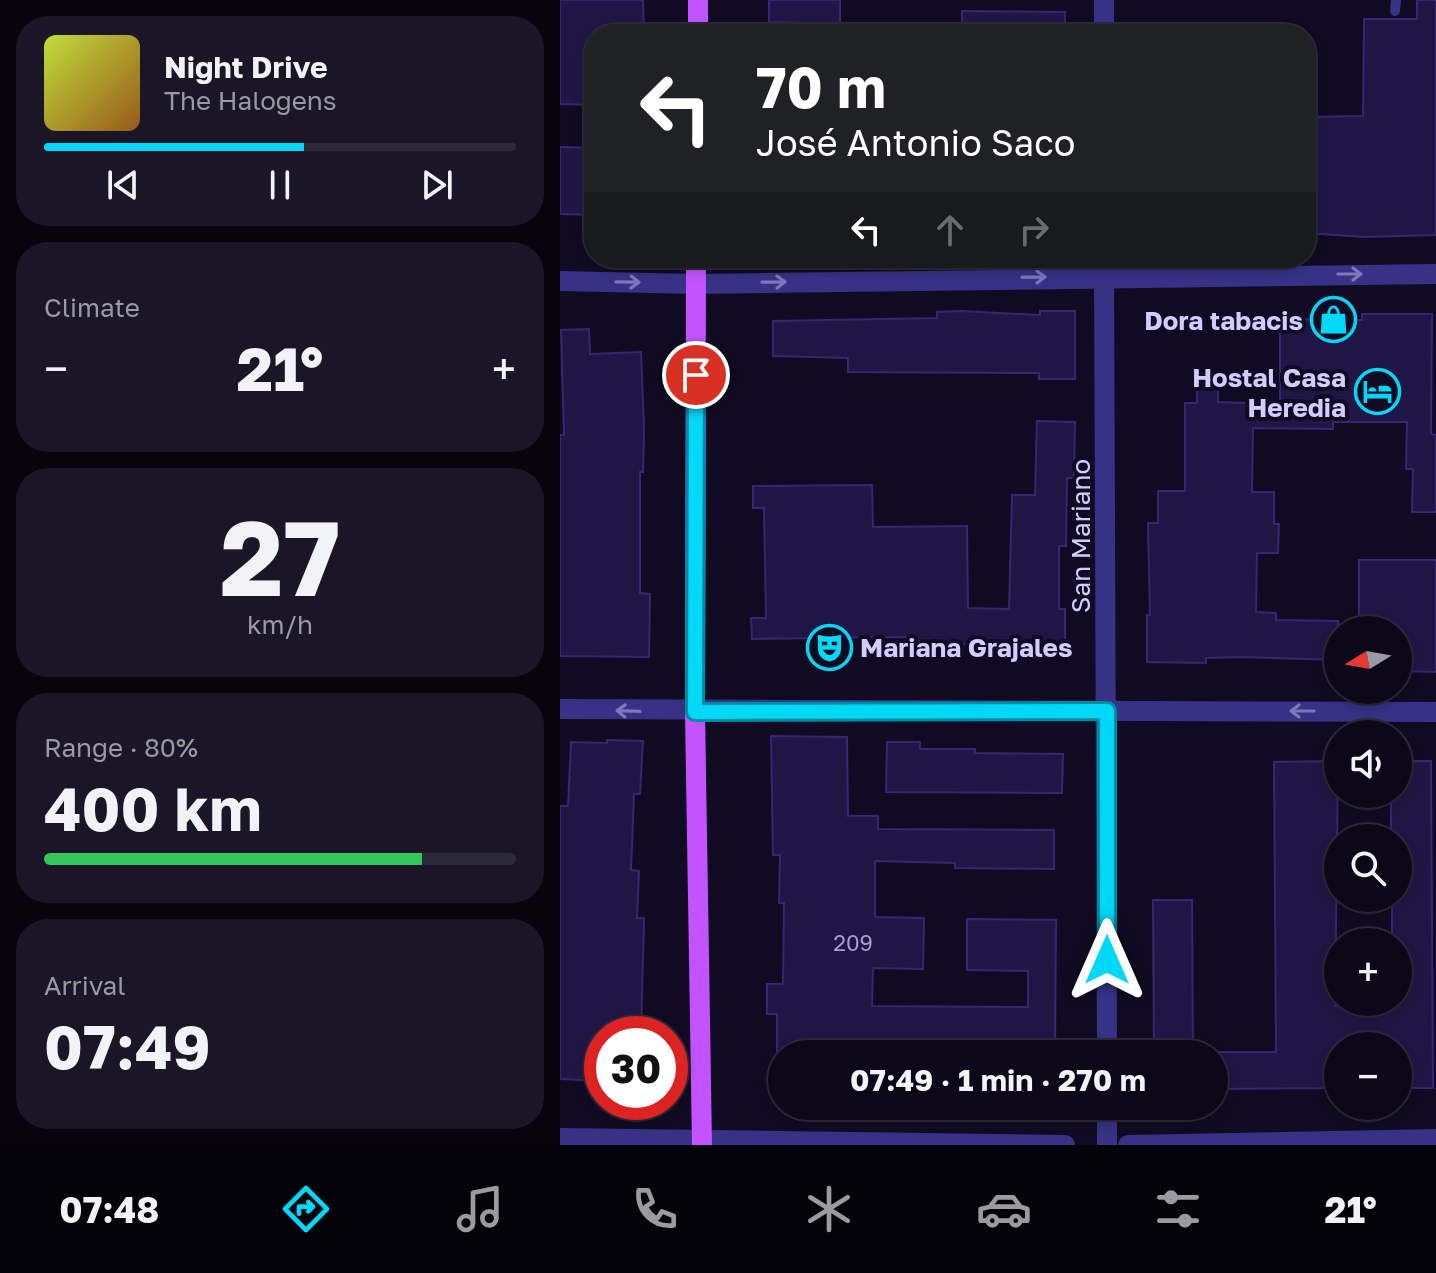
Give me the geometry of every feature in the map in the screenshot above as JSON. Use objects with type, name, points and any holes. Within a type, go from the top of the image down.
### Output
[{"type":"main road","points":[[698,0],[698,24]]},
{"type":"main road","points":[[696,268],[695,712],[702,1143]]},
{"type":"street","points":[[1104,0],[1104,24]]},
{"type":"street","points":[[560,281],[696,284],[1080,268]]},
{"type":"street","name":"San Mariano","points":[[1104,268],[1107,1040]]},
{"type":"street","points":[[1151,268],[1436,274]]},
{"type":"street","points":[[560,709],[695,712],[1436,712]]},
{"type":"street","points":[[1107,1120],[1107,1145]]},
{"type":"street","points":[[560,1138],[702,1143],[1065,1145]]},
{"type":"street","points":[[1128,1145],[1436,1139]]},
{"type":"building","points":[[560,0],[643,0],[644,24],[584,24],[584,105],[560,104]]},
{"type":"building","points":[[769,0],[840,0],[840,24],[769,22]]},
{"type":"building","points":[[1417,0],[1436,0],[1436,235],[1365,237],[1316,234],[1316,117],[1363,116],[1364,19],[1417,19]]},
{"type":"building","points":[[962,11],[1065,12],[1065,24],[962,24]]},
{"type":"building","points":[[560,147],[584,148],[584,215],[560,214]]},
{"type":"building","points":[[1040,311],[1075,311],[1075,379],[1039,379],[1039,373],[848,372],[848,358],[773,356],[773,321],[937,318],[937,312],[1040,315]]},
{"type":"building","points":[[1362,314],[1432,314],[1431,434],[1436,435],[1436,512],[1412,512],[1413,469],[1406,469],[1407,422],[1333,422],[1333,429],[1253,428],[1252,492],[1274,492],[1274,524],[1279,524],[1278,553],[1257,553],[1256,612],[1276,613],[1276,620],[1324,621],[1324,660],[1242,657],[1206,658],[1206,663],[1147,662],[1147,615],[1150,615],[1148,523],[1158,523],[1158,491],[1185,491],[1185,403],[1197,403],[1197,385],[1218,386],[1218,402],[1280,404],[1280,319],[1362,320]]},
{"type":"building","points":[[589,329],[590,354],[641,352],[644,428],[643,472],[640,472],[640,593],[650,594],[649,657],[560,656],[560,435],[564,435],[561,330]]},
{"type":"building","points":[[1037,421],[1075,422],[1074,478],[1067,478],[1066,546],[1059,546],[1059,609],[1065,609],[1065,649],[1004,648],[1004,644],[911,645],[911,637],[752,639],[751,618],[766,618],[764,508],[753,508],[753,486],[872,485],[873,527],[967,526],[968,608],[1009,609],[1012,495],[1035,495]]},
{"type":"building","points":[[1359,560],[1436,560],[1436,672],[1412,671],[1412,616],[1359,616]]},
{"type":"building","points":[[771,736],[847,737],[848,816],[878,816],[878,829],[1054,830],[1054,869],[955,868],[955,863],[875,861],[875,917],[924,918],[923,969],[873,968],[872,1006],[1028,1007],[1028,971],[967,970],[967,919],[1056,920],[1055,1040],[777,1040],[777,1014],[767,1014],[767,984],[783,984],[784,903],[779,903],[780,855],[773,855]]},
{"type":"building","points":[[607,740],[643,741],[640,794],[634,794],[631,870],[639,871],[637,918],[644,918],[641,1016],[584,1016],[584,1080],[560,1079],[560,806],[568,806],[571,742],[607,743]]},
{"type":"building","points":[[887,742],[920,742],[920,749],[975,749],[975,753],[1063,754],[1062,793],[886,792]]},
{"type":"building","points":[[1324,761],[1324,808],[1337,808],[1337,824],[1324,824],[1324,912],[1336,912],[1336,928],[1324,928],[1324,1016],[1412,1016],[1412,928],[1392,928],[1392,912],[1412,912],[1412,824],[1391,824],[1391,808],[1412,808],[1412,761],[1431,761],[1433,1088],[1412,1088],[1412,1032],[1324,1032],[1324,1088],[1228,1089],[1228,1052],[1276,1052],[1274,762]]},
{"type":"building","points":[[1153,900],[1192,900],[1193,1040],[1154,1040]]},
{"type":"place","name":"Dora tabacis","points":[[1334,320]]},
{"type":"place","name":"Hostal Casa Heredia","points":[[1377,392]]},
{"type":"place","name":"Mariana Grajales","points":[[829,647]]},
{"type":"route","points":[[696,375],[695,712],[1107,711],[1107,960]]}]
